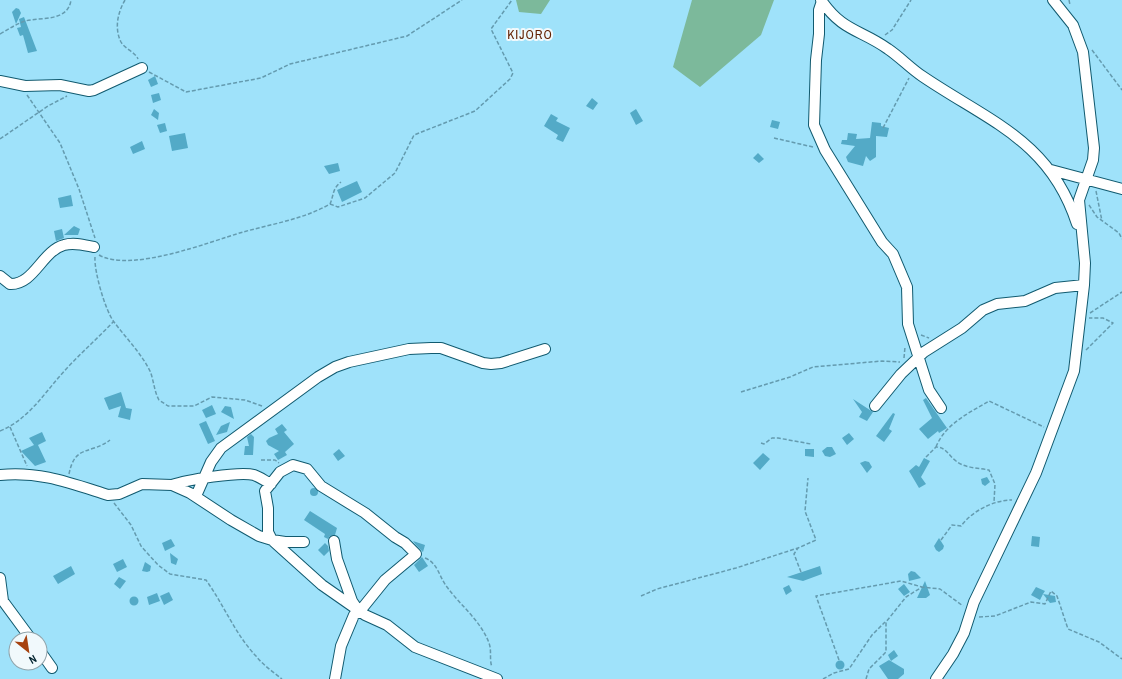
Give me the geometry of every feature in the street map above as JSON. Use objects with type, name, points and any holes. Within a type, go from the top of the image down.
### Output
[{"type":"street","points":[[822,0],[838,21],[888,49],[915,70],[1031,148],[1051,170],[1065,193],[1082,240]]},
{"type":"street","points":[[822,0],[819,16],[819,34],[816,60],[814,120],[825,150],[882,242],[896,261],[907,287],[908,336],[919,357],[929,390],[941,408]]},
{"type":"street","points":[[936,679],[953,654],[964,634],[970,615],[1036,473],[1072,378],[1076,357],[1085,263],[1079,200],[1090,179],[1094,148],[1083,52],[1073,25],[1053,0]]},
{"type":"street","points":[[0,81],[25,86],[60,86],[89,91],[142,68]]},
{"type":"street","points":[[1051,170],[1122,188]]},
{"type":"street","points":[[0,276],[10,284],[16,283],[28,276],[45,256],[62,245],[75,244],[94,247]]},
{"type":"street","points":[[875,406],[901,374],[919,357],[942,340],[962,328],[983,310],[996,304],[1025,301],[1055,288],[1084,285]]},
{"type":"street","points":[[196,496],[211,462],[220,448],[312,381],[335,367],[393,351],[409,349],[440,348],[483,363],[491,364],[501,363],[545,350]]},
{"type":"street","points":[[335,679],[341,646],[354,615],[360,611],[385,580],[416,554],[405,543],[365,513],[321,486],[307,468],[293,465],[284,468],[265,491],[268,508],[268,532],[272,540],[322,585],[360,611],[386,625],[415,647],[496,674]]},
{"type":"street","points":[[0,475],[30,473],[67,482],[108,495],[119,494],[138,485],[172,485],[189,480],[205,478],[253,475],[271,484]]},
{"type":"street","points":[[172,485],[196,496],[231,520],[259,536],[285,542],[304,542]]},
{"type":"street","points":[[334,541],[337,559],[349,596],[360,611]]},
{"type":"street","points":[[0,578],[3,601],[25,631]]},
{"type":"street","points":[[48,662],[52,668]]},
{"type":"path","points":[[0,34],[25,21],[59,16],[70,8],[71,0]]},
{"type":"path","points":[[125,0],[120,9],[117,24],[121,42],[138,57],[142,68],[186,92],[261,78],[290,64],[408,36],[462,0]]},
{"type":"path","points":[[94,247],[100,256],[126,260],[147,259],[194,249],[229,236],[312,214],[330,204],[338,207],[365,198],[394,173],[414,135],[475,111],[510,79],[513,73],[491,29],[512,0]]},
{"type":"path","points":[[875,42],[892,30],[911,0]]},
{"type":"path","points":[[884,128],[906,83],[915,70]]},
{"type":"path","points":[[15,84],[24,92],[60,143],[95,237],[94,247],[97,274],[107,309],[114,322],[129,339],[150,371],[157,397],[162,403],[168,406],[194,406],[212,397],[245,400],[273,410]]},
{"type":"path","points":[[0,139],[39,112],[81,89]]},
{"type":"path","points":[[774,138],[825,150]]},
{"type":"path","points":[[1090,179],[1102,221]]},
{"type":"path","points":[[330,204],[332,193],[336,186],[341,182]]},
{"type":"path","points":[[1080,319],[1122,292]]},
{"type":"path","points":[[1076,357],[1113,323],[1103,318],[1080,319]]},
{"type":"path","points":[[0,431],[10,427],[35,407],[68,367],[114,322]]},
{"type":"path","points":[[741,392],[790,377],[813,367],[882,361],[904,362],[908,336],[942,340]]},
{"type":"path","points":[[926,456],[936,447],[938,440],[953,423],[989,402],[1052,431]]},
{"type":"path","points":[[10,427],[30,473]]},
{"type":"path","points":[[762,443],[764,444],[772,438],[778,438],[811,444]]},
{"type":"path","points":[[67,482],[73,459],[110,440]]},
{"type":"path","points":[[936,447],[942,448],[956,461],[965,466],[989,470],[995,484],[994,502]]},
{"type":"path","points":[[261,460],[276,460],[284,468]]},
{"type":"path","points":[[641,596],[657,589],[736,568],[798,548],[816,540],[805,511],[808,478]]},
{"type":"path","points":[[108,495],[132,525],[141,546],[158,565],[170,574],[206,580],[217,596],[234,628],[256,657],[282,679]]},
{"type":"path","points":[[940,540],[952,525],[960,526],[967,517],[994,502],[1012,500],[1022,502]]},
{"type":"path","points":[[798,548],[794,554],[801,572]]},
{"type":"path","points":[[416,554],[430,560],[446,585],[483,631],[490,645],[491,666],[496,674]]},
{"type":"path","points":[[839,660],[816,596],[901,581],[922,587],[940,589],[970,615],[995,616],[1031,602],[1045,604],[1051,591],[1057,596],[1068,629],[1099,642],[1122,659]]},
{"type":"path","points":[[823,679],[834,673],[849,668],[872,635],[886,622],[906,597],[922,587]]},
{"type":"path","points":[[866,679],[869,669],[886,652],[886,622]]},
{"type":"green space","points":[[516,0],[550,0],[541,14],[519,12]]},
{"type":"green space","points":[[692,0],[774,0],[761,35],[700,87],[673,67]]},
{"type":"building","points":[[16,8],[19,9],[21,13],[16,24],[12,12]]},
{"type":"building","points":[[24,17],[37,51],[28,53],[23,35],[20,36],[17,28],[21,27],[19,19]]},
{"type":"building","points":[[155,76],[158,84],[151,87],[148,80]]},
{"type":"building","points":[[159,93],[161,100],[153,103],[151,95]]},
{"type":"building","points":[[592,98],[598,103],[593,110],[586,106]]},
{"type":"building","points":[[154,109],[159,113],[158,120],[151,115]]},
{"type":"building","points":[[636,109],[643,121],[636,125],[630,113]]},
{"type":"building","points":[[551,114],[558,118],[556,121],[570,128],[563,142],[556,139],[558,135],[544,126]]},
{"type":"building","points":[[772,120],[780,122],[778,129],[770,127]]},
{"type":"building","points":[[872,122],[881,123],[881,126],[889,128],[887,137],[876,136],[876,157],[870,161],[866,156],[863,166],[848,162],[846,157],[855,146],[841,144],[842,140],[847,140],[848,133],[857,134],[856,139],[870,138]]},
{"type":"building","points":[[165,123],[167,131],[160,133],[157,125]]},
{"type":"building","points":[[185,133],[188,148],[172,151],[169,136]]},
{"type":"building","points":[[142,141],[145,149],[133,154],[130,147]]},
{"type":"building","points":[[758,153],[764,159],[759,163],[753,158]]},
{"type":"building","points":[[338,163],[340,171],[329,174],[324,166]]},
{"type":"building","points":[[357,181],[362,192],[342,202],[337,190]]},
{"type":"building","points":[[71,195],[73,206],[60,208],[58,198]]},
{"type":"building","points":[[74,226],[80,229],[78,235],[64,235]]},
{"type":"building","points":[[62,229],[64,238],[56,241],[54,231]]},
{"type":"building","points":[[121,392],[126,408],[132,409],[130,420],[118,417],[121,406],[109,410],[104,398]]},
{"type":"building","points":[[926,398],[947,428],[939,433],[938,431],[928,439],[919,429],[932,418],[923,400]]},
{"type":"building","points":[[853,399],[873,412],[867,421],[859,417],[862,412]]},
{"type":"building","points":[[212,405],[216,414],[206,418],[202,410]]},
{"type":"building","points":[[225,406],[231,407],[234,419],[221,412]]},
{"type":"building","points":[[893,413],[895,414],[889,429],[892,431],[884,442],[876,436]]},
{"type":"building","points":[[206,421],[215,441],[208,444],[199,424]]},
{"type":"building","points":[[230,422],[227,432],[216,435],[221,426]]},
{"type":"building","points":[[282,424],[287,430],[284,432],[294,444],[285,452],[287,455],[278,460],[274,454],[279,451],[268,445],[266,441],[278,434],[275,429]]},
{"type":"building","points":[[42,432],[46,441],[38,445],[46,462],[35,466],[21,451],[34,445],[29,438]]},
{"type":"building","points":[[849,433],[854,439],[847,445],[842,438]]},
{"type":"building","points":[[251,434],[254,437],[253,455],[244,455],[245,446],[249,446],[247,437]]},
{"type":"building","points":[[827,447],[832,447],[836,454],[830,457],[825,456],[822,451]]},
{"type":"building","points":[[339,449],[345,456],[338,461],[333,454]]},
{"type":"building","points":[[805,449],[814,449],[814,457],[805,456]]},
{"type":"building","points":[[763,453],[770,459],[760,470],[753,463]]},
{"type":"building","points":[[924,458],[930,461],[921,477],[926,484],[919,488],[909,471],[916,465],[919,467]]},
{"type":"building","points":[[865,461],[869,462],[872,467],[867,473],[860,463]]},
{"type":"building","points":[[987,477],[990,482],[985,486],[982,484],[981,479]]},
{"type":"building","points":[[312,488],[316,488],[318,492],[316,496],[312,496],[310,494],[310,490]]},
{"type":"building","points":[[310,511],[337,528],[335,535],[330,536],[328,539],[324,537],[325,534],[304,520]]},
{"type":"building","points":[[1032,536],[1040,537],[1039,547],[1031,546]]},
{"type":"building","points":[[939,538],[944,546],[939,552],[934,546]]},
{"type":"building","points":[[171,539],[175,546],[165,551],[162,543]]},
{"type":"building","points":[[413,541],[425,545],[423,552],[416,545]]},
{"type":"building","points":[[325,543],[328,546],[329,551],[324,556],[318,550]]},
{"type":"building","points":[[170,553],[178,559],[176,565],[171,563]]},
{"type":"building","points":[[422,557],[428,566],[419,572],[414,565]]},
{"type":"building","points":[[123,559],[127,567],[117,572],[113,564]]},
{"type":"building","points":[[145,562],[151,566],[150,571],[142,571]]},
{"type":"building","points":[[71,566],[75,574],[58,584],[53,576]]},
{"type":"building","points":[[820,566],[822,574],[803,581],[787,577]]},
{"type":"building","points":[[911,571],[915,572],[921,578],[909,581],[908,574]]},
{"type":"building","points":[[119,577],[126,581],[120,589],[114,584]]},
{"type":"building","points":[[925,581],[930,595],[926,598],[917,598]]},
{"type":"building","points":[[904,584],[910,592],[904,596],[898,589]]},
{"type":"building","points":[[789,585],[792,591],[786,595],[783,588]]},
{"type":"building","points":[[1036,587],[1045,591],[1040,600],[1031,595]]},
{"type":"building","points":[[169,592],[173,600],[164,605],[160,596]]},
{"type":"building","points":[[157,593],[160,601],[149,605],[147,597]]},
{"type":"building","points":[[1043,594],[1055,596],[1056,602],[1050,603]]},
{"type":"building","points":[[134,596],[139,601],[134,606],[129,601]]},
{"type":"building","points":[[894,650],[898,656],[891,661],[888,655]]},
{"type":"building","points":[[840,660],[845,665],[840,670],[835,665]]},
{"type":"building","points":[[889,660],[904,669],[904,674],[898,679],[888,679],[879,666]]},
{"type":"district","name":"KIJORO","points":[[530,34]]}]
